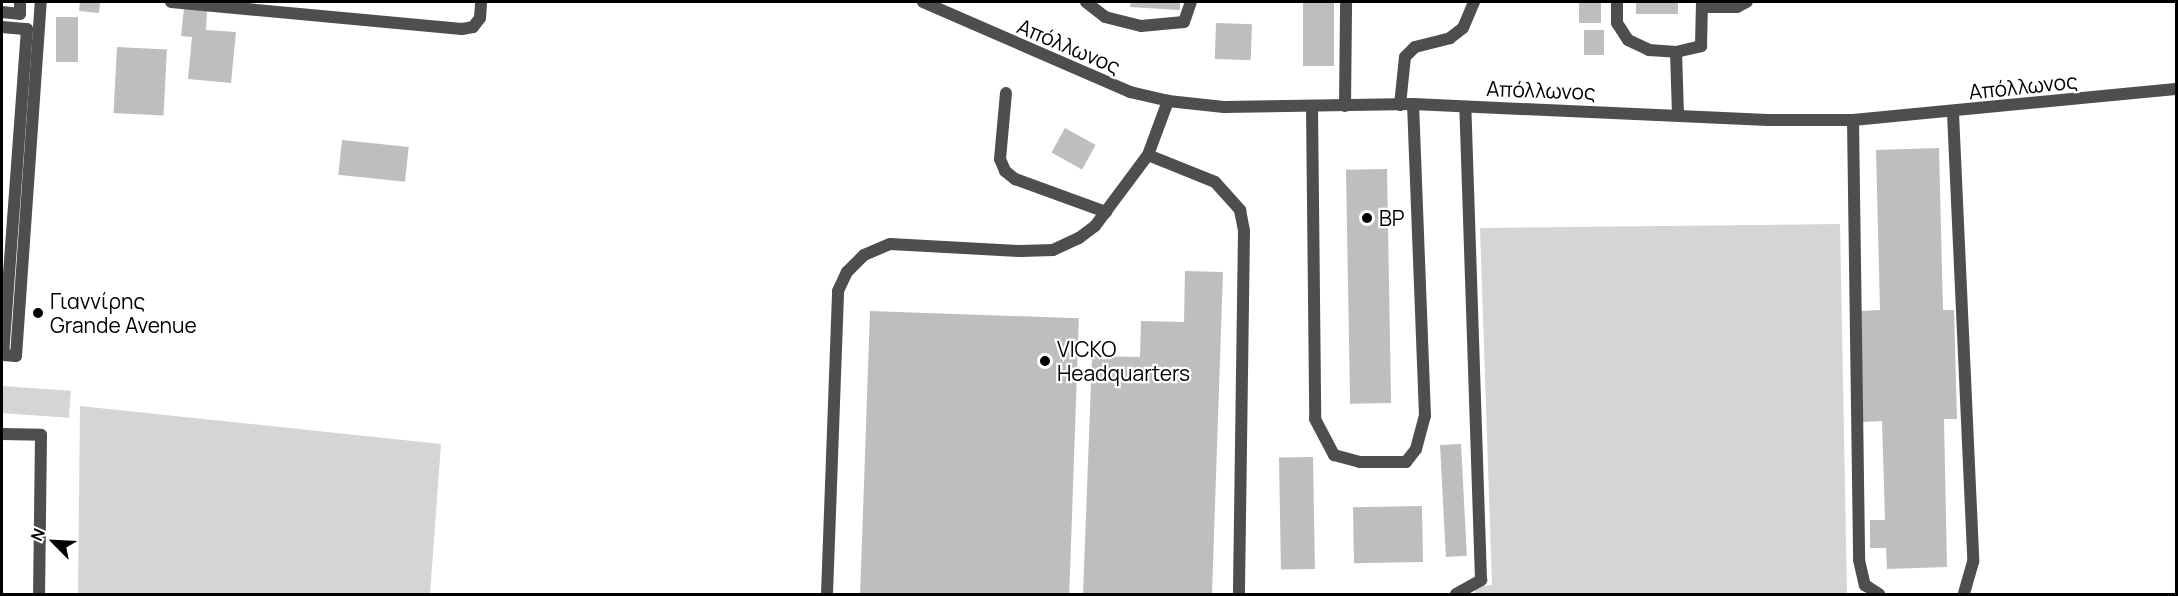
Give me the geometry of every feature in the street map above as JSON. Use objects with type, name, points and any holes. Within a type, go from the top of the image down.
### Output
[{"type":"street","points":[[2,12],[20,14],[20,2]]},
{"type":"street","points":[[2,27],[27,29],[3,355],[16,356],[41,2]]},
{"type":"street","points":[[171,2],[462,29],[472,27],[480,18],[481,2]]},
{"type":"street","name":"Απόλλωνος","points":[[923,2],[1085,76],[1168,101],[1224,107],[1407,104],[1853,120],[1953,113],[2176,89]]},
{"type":"street","points":[[1086,2],[1106,17],[1141,26],[1184,22],[1191,2]]},
{"type":"street","points":[[1345,106],[1346,2]]},
{"type":"street","points":[[1312,107],[1315,419],[1334,455],[1360,462],[1406,462],[1416,449],[1425,416],[1405,57],[1415,47],[1450,38],[1463,28],[1474,2]]},
{"type":"street","points":[[1617,2],[1617,23],[1628,40],[1649,50],[1676,52],[1701,46],[1702,4],[1737,7],[1747,2]]},
{"type":"street","points":[[1676,52],[1678,115]]},
{"type":"street","points":[[1006,93],[1000,159],[1005,171],[1015,179],[1106,212]]},
{"type":"street","points":[[827,594],[838,291],[847,272],[864,255],[890,244],[1053,250],[1079,238],[1106,212],[1148,155],[1168,101]]},
{"type":"street","points":[[1456,594],[1482,580],[1466,107]]},
{"type":"street","points":[[1953,113],[1973,562],[1964,594]]},
{"type":"street","points":[[1853,120],[1859,560],[1865,585],[1879,594]]},
{"type":"street","points":[[1148,155],[1215,182],[1240,210],[1244,231],[1239,594]]},
{"type":"street","points":[[2,434],[41,435],[39,594]]},
{"type":"shaded area","points":[[1840,224],[1847,594],[1475,594],[1475,587],[1492,585],[1480,228]]},
{"type":"shaded area","points":[[2,386],[71,391],[69,418],[2,413]]},
{"type":"shaded area","points":[[80,406],[441,444],[430,594],[78,594]]},
{"type":"building","points":[[80,2],[100,2],[99,13],[79,11]]},
{"type":"building","points":[[1131,2],[1180,2],[1180,10],[1130,7]]},
{"type":"building","points":[[1303,2],[1334,2],[1334,66],[1303,66]]},
{"type":"building","points":[[1579,2],[1601,2],[1601,23],[1579,23]]},
{"type":"building","points":[[1636,2],[1678,2],[1678,14],[1636,14]]},
{"type":"building","points":[[184,8],[207,11],[206,30],[236,32],[231,83],[188,79],[192,37],[181,36]]},
{"type":"building","points":[[56,17],[78,17],[78,62],[56,62]]},
{"type":"building","points":[[1216,23],[1252,24],[1251,60],[1215,59]]},
{"type":"building","points":[[1584,30],[1604,30],[1604,55],[1584,55]]},
{"type":"building","points":[[117,47],[167,50],[163,116],[114,113]]},
{"type":"building","points":[[1065,128],[1096,145],[1082,169],[1051,152]]},
{"type":"building","points":[[342,140],[409,147],[405,182],[338,175]]},
{"type":"building","points":[[1939,148],[1943,310],[1954,310],[1957,419],[1944,419],[1947,567],[1887,569],[1886,548],[1870,548],[1870,520],[1885,520],[1882,421],[1863,422],[1860,311],[1880,310],[1876,150]]},
{"type":"building","points":[[1387,169],[1391,403],[1350,404],[1346,170]]},
{"type":"building","points":[[1185,271],[1223,272],[1212,594],[1083,594],[1092,356],[1140,357],[1141,321],[1184,322]]},
{"type":"building","points":[[870,311],[1079,318],[1069,594],[860,594]]},
{"type":"building","points":[[1461,444],[1467,556],[1446,557],[1440,445]]},
{"type":"building","points":[[1313,457],[1315,569],[1281,570],[1279,458]]},
{"type":"building","points":[[1422,506],[1423,562],[1354,563],[1353,507]]},
{"type":"place","name":"BP","points":[[1367,218]]},
{"type":"place","name":"Γιαννίρης Grande Avenue","points":[[38,313]]},
{"type":"place","name":"VICKO Headquarters","points":[[1045,361]]}]
